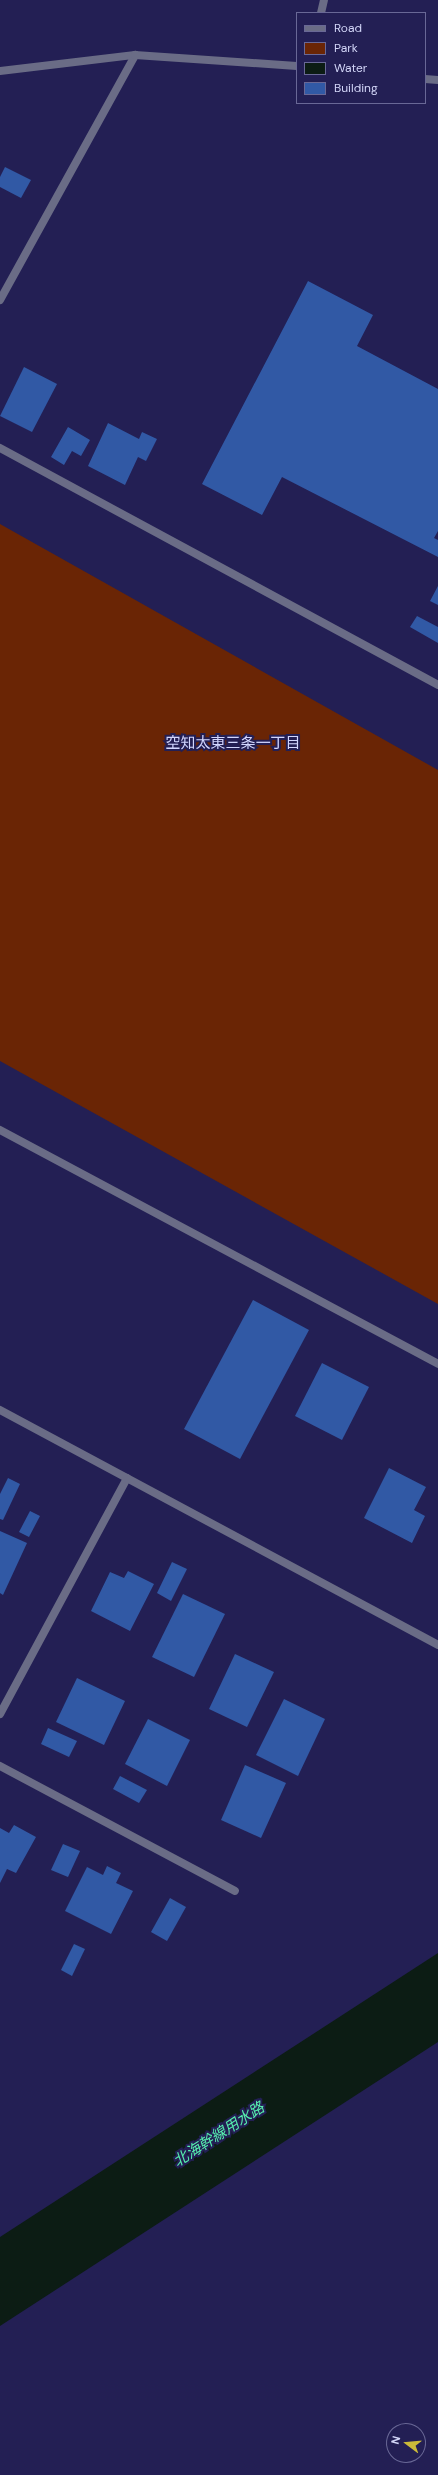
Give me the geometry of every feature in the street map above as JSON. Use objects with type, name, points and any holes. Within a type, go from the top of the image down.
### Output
[{"type":"street","points":[[321,12],[324,0]]},
{"type":"street","points":[[0,71],[135,55],[296,66]]},
{"type":"street","points":[[0,300],[135,55]]},
{"type":"street","points":[[426,79],[438,80]]},
{"type":"street","points":[[0,448],[438,685]]},
{"type":"street","points":[[0,1130],[438,1364]]},
{"type":"street","points":[[0,1410],[438,1645]]},
{"type":"street","points":[[0,1714],[127,1478]]},
{"type":"street","points":[[0,1766],[234,1890]]},
{"type":"green space","points":[[0,524],[438,770],[438,1304],[0,1061]]},
{"type":"water","name":"北海幹線用水路","points":[[438,1953],[438,2042],[0,2326],[0,2237]]},
{"type":"building","points":[[5,167],[31,180],[21,198],[0,187],[0,177]]},
{"type":"building","points":[[308,281],[373,315],[357,346],[438,389],[438,531],[434,538],[438,540],[438,557],[282,477],[262,515],[202,484]]},
{"type":"building","points":[[24,367],[57,384],[32,432],[0,416]]},
{"type":"building","points":[[108,423],[139,439],[142,432],[157,439],[146,461],[138,457],[125,485],[88,466]]},
{"type":"building","points":[[68,427],[90,440],[81,456],[72,451],[64,465],[51,457]]},
{"type":"building","points":[[438,586],[438,605],[430,601]]},
{"type":"building","points":[[417,616],[438,627],[438,643],[410,627]]},
{"type":"building","points":[[253,1300],[309,1330],[240,1459],[184,1429]]},
{"type":"building","points":[[322,1363],[369,1387],[342,1440],[295,1416]]},
{"type":"building","points":[[389,1468],[426,1487],[414,1510],[425,1516],[412,1543],[364,1518]]},
{"type":"building","points":[[8,1478],[20,1484],[3,1520],[0,1519],[0,1494]]},
{"type":"building","points":[[30,1511],[40,1516],[29,1537],[19,1532]]},
{"type":"building","points":[[0,1531],[27,1543],[3,1595],[0,1593]]},
{"type":"building","points":[[172,1562],[187,1569],[171,1601],[157,1593]]},
{"type":"building","points":[[128,1571],[154,1584],[130,1631],[91,1611],[110,1572],[124,1578]]},
{"type":"building","points":[[183,1594],[225,1614],[194,1677],[152,1657]]},
{"type":"building","points":[[235,1654],[274,1672],[247,1727],[209,1709]]},
{"type":"building","points":[[77,1678],[125,1701],[104,1745],[56,1722]]},
{"type":"building","points":[[284,1699],[325,1719],[298,1776],[256,1755]]},
{"type":"building","points":[[148,1719],[190,1740],[167,1786],[125,1764]]},
{"type":"building","points":[[48,1728],[77,1741],[69,1757],[41,1744]]},
{"type":"building","points":[[245,1765],[286,1783],[261,1838],[221,1820]]},
{"type":"building","points":[[120,1776],[147,1790],[139,1803],[113,1789]]},
{"type":"building","points":[[14,1825],[36,1837],[16,1873],[7,1869],[0,1883],[0,1828],[9,1833]]},
{"type":"building","points":[[63,1844],[80,1851],[68,1877],[51,1870]]},
{"type":"building","points":[[107,1866],[121,1873],[116,1883],[133,1891],[111,1934],[65,1911],[87,1867],[103,1875]]},
{"type":"building","points":[[170,1898],[186,1907],[167,1941],[151,1932]]},
{"type":"building","points":[[74,1944],[85,1949],[72,1976],[61,1970]]},
{"type":"district","name":"空知太東三条一丁目","points":[[233,744]]}]
